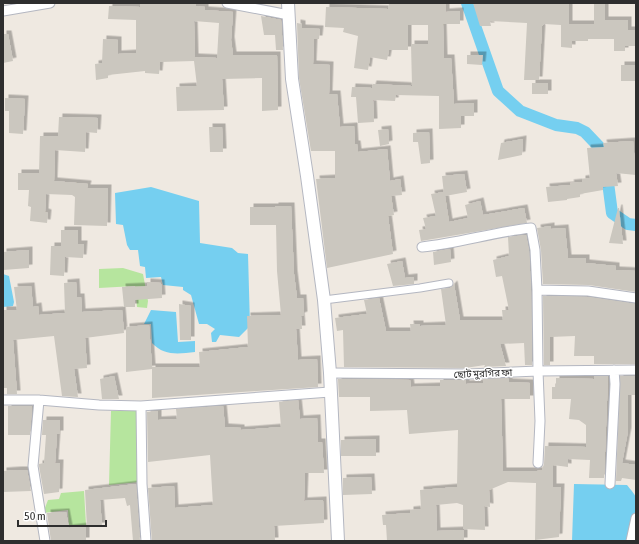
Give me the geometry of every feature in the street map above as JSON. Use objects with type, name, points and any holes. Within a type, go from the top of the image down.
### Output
[{"type":"street","points":[[3,11],[50,3]]},
{"type":"street","points":[[227,3],[288,9],[292,79],[324,300],[330,373],[338,541]]},
{"type":"street","points":[[422,247],[452,244],[501,232],[531,228],[535,250],[537,290],[540,421],[538,464]]},
{"type":"street","points":[[324,300],[449,283]]},
{"type":"street","points":[[537,290],[588,291],[636,298]]},
{"type":"street","name":"ছোট মুরগির ফা","points":[[330,373],[462,374],[538,370],[636,370]]},
{"type":"street","points":[[610,484],[615,384],[614,370]]},
{"type":"street","points":[[3,400],[39,400],[98,406],[141,406],[330,392]]},
{"type":"street","points":[[39,400],[33,466],[45,541]]},
{"type":"street","points":[[141,406],[142,484],[146,541]]},
{"type":"street","points":[[631,541],[636,518]]},
{"type":"green space","points":[[123,268],[143,274],[148,301],[147,308],[137,307],[135,286],[99,288],[99,269]]},
{"type":"green space","points":[[111,411],[138,411],[139,482],[109,485]]},
{"type":"green space","points":[[84,491],[86,525],[69,527],[68,510],[43,513],[48,500],[59,499],[61,493]]},
{"type":"water","points":[[151,187],[199,201],[200,243],[232,248],[238,253],[248,254],[250,326],[239,337],[220,335],[216,342],[212,342],[211,333],[215,329],[207,324],[199,324],[191,295],[183,290],[183,287],[163,285],[161,277],[146,278],[145,267],[140,266],[138,250],[130,250],[127,245],[123,225],[116,224],[115,193]]},
{"type":"water","points":[[3,274],[9,276],[14,302],[13,306],[3,307]]},
{"type":"water","points":[[151,310],[176,312],[178,342],[195,341],[195,352],[166,352],[152,343],[151,324],[144,324]]},
{"type":"water","points":[[574,484],[627,485],[635,495],[637,501],[629,541],[572,541]]},
{"type":"building","points":[[141,3],[196,3],[196,6],[205,7],[205,10],[233,12],[231,40],[233,55],[277,55],[278,110],[262,111],[262,78],[222,79],[224,110],[177,111],[176,87],[197,86],[194,61],[160,62],[159,74],[145,73],[145,71],[108,75],[108,78],[96,80],[95,64],[102,63],[103,39],[118,40],[118,54],[136,53],[136,20],[108,19],[109,6],[140,7]],"holes":[[[194,21],[219,23],[217,58],[195,57]]]},
{"type":"building","points":[[389,3],[446,3],[446,12],[460,11],[460,24],[443,24],[444,58],[451,58],[454,104],[474,103],[474,116],[461,116],[461,128],[439,129],[439,96],[396,95],[395,101],[373,100],[374,122],[358,123],[356,97],[351,97],[352,87],[372,88],[373,84],[412,86],[411,44],[428,44],[428,25],[408,25],[408,50],[389,50],[387,60],[370,57],[368,70],[354,68],[358,36],[343,32],[344,28],[325,27],[326,7],[388,9]]},
{"type":"building","points":[[473,3],[569,3],[569,24],[594,24],[594,3],[605,3],[605,20],[628,20],[628,30],[636,30],[636,46],[625,46],[625,51],[614,51],[614,39],[588,39],[588,41],[572,41],[572,48],[561,47],[561,25],[544,24],[542,26],[539,80],[524,80],[527,23],[490,21],[491,26],[480,26]]},
{"type":"building","points":[[261,16],[281,20],[283,50],[276,50],[275,35],[264,35]]},
{"type":"building","points":[[297,23],[302,24],[302,28],[320,29],[319,39],[314,39],[313,64],[330,65],[329,94],[337,94],[340,127],[354,126],[355,144],[357,144],[358,152],[387,149],[390,181],[400,179],[402,195],[391,196],[394,215],[388,216],[393,254],[327,268],[316,179],[335,178],[335,151],[311,151],[299,78]]},
{"type":"building","points":[[3,34],[8,34],[13,61],[3,63]]},
{"type":"building","points":[[467,55],[483,55],[482,65],[467,64]]},
{"type":"building","points":[[621,65],[636,65],[636,81],[621,81]]},
{"type":"building","points":[[532,83],[548,83],[548,94],[532,94]]},
{"type":"building","points":[[5,98],[25,99],[23,134],[9,133],[9,111],[5,111]]},
{"type":"building","points":[[59,117],[98,118],[97,133],[86,132],[85,152],[55,150],[54,181],[88,184],[87,188],[108,188],[107,226],[74,225],[75,197],[72,195],[46,194],[45,212],[48,213],[47,223],[30,221],[31,207],[28,206],[29,190],[18,190],[18,173],[39,173],[40,136],[58,136]]},
{"type":"building","points":[[209,127],[222,127],[223,152],[210,152]]},
{"type":"building","points":[[388,129],[389,144],[380,146],[378,130]]},
{"type":"building","points":[[429,132],[430,163],[421,164],[418,142],[413,142],[413,133]]},
{"type":"building","points":[[523,139],[522,155],[498,160],[501,143]]},
{"type":"building","points":[[633,141],[636,175],[616,173],[618,186],[603,187],[603,190],[580,194],[580,197],[548,202],[546,187],[571,185],[570,183],[582,182],[582,179],[590,178],[587,148],[604,147],[603,143]]},
{"type":"building","points":[[464,174],[467,192],[445,196],[449,222],[468,218],[465,205],[480,201],[483,215],[524,208],[527,223],[421,241],[419,230],[426,229],[423,218],[436,216],[431,194],[444,192],[442,176]]},
{"type":"building","points":[[291,206],[294,274],[297,298],[303,298],[304,315],[301,316],[302,329],[296,329],[298,360],[317,359],[318,387],[152,398],[152,369],[126,372],[126,327],[149,325],[152,367],[200,367],[199,352],[248,347],[247,316],[281,315],[277,271],[276,225],[250,225],[250,207]]},
{"type":"building","points":[[619,208],[623,244],[609,243]]},
{"type":"building","points":[[551,226],[551,229],[565,228],[568,258],[586,258],[586,263],[616,266],[616,270],[636,271],[636,292],[589,285],[543,284],[541,250],[537,228]]},
{"type":"building","points":[[61,230],[78,230],[78,244],[84,244],[83,258],[65,257],[64,276],[50,275],[51,246],[61,246]]},
{"type":"building","points":[[526,235],[529,251],[531,290],[532,365],[525,365],[524,343],[500,344],[506,366],[484,367],[485,365],[465,368],[344,367],[343,330],[337,331],[335,318],[367,314],[364,300],[379,298],[386,331],[411,331],[410,324],[420,324],[420,326],[446,325],[441,289],[450,288],[454,284],[460,320],[503,320],[502,310],[509,310],[502,276],[496,277],[493,260],[509,256],[508,237]]},
{"type":"building","points":[[450,249],[451,262],[434,265],[433,252]]},
{"type":"building","points":[[29,250],[29,268],[3,270],[3,252]]},
{"type":"building","points":[[402,261],[405,278],[414,277],[414,284],[393,286],[387,264]]},
{"type":"building","points":[[76,282],[77,297],[81,297],[82,312],[122,310],[124,333],[85,338],[87,368],[74,369],[78,397],[62,396],[54,336],[13,340],[17,394],[7,394],[7,388],[3,388],[3,310],[17,310],[14,287],[31,286],[33,307],[38,306],[39,315],[65,313],[64,283]]},
{"type":"building","points":[[147,282],[161,283],[162,298],[135,300],[135,307],[124,307],[122,287],[147,286]]},
{"type":"building","points":[[543,296],[588,297],[636,304],[636,364],[594,364],[594,356],[574,356],[575,336],[550,337],[550,365],[544,365]]},
{"type":"building","points":[[179,304],[191,306],[191,340],[180,340]]},
{"type":"building","points":[[114,376],[119,399],[102,399],[100,379]]},
{"type":"building","points":[[594,376],[608,376],[604,478],[589,478],[590,460],[568,459],[568,467],[553,465],[553,487],[561,487],[559,537],[535,540],[536,483],[508,482],[489,490],[490,507],[484,506],[485,530],[463,529],[463,505],[457,503],[436,505],[437,531],[464,530],[464,541],[387,541],[386,525],[383,525],[382,515],[410,513],[410,510],[421,509],[420,490],[457,487],[458,430],[409,434],[407,410],[370,411],[370,397],[339,397],[338,379],[410,380],[411,387],[440,386],[440,380],[466,380],[466,384],[483,383],[483,379],[508,378],[509,382],[530,383],[530,399],[501,399],[503,471],[537,471],[542,470],[544,464],[545,446],[586,447],[586,425],[579,420],[569,419],[571,399],[552,399],[552,387],[556,387],[556,378],[594,379]]},
{"type":"building","points":[[620,376],[636,376],[636,395],[628,395],[628,431],[622,463],[636,465],[636,480],[622,478],[621,481],[616,481]]},
{"type":"building","points":[[298,400],[300,419],[317,418],[318,442],[322,442],[324,473],[305,473],[304,501],[323,500],[324,523],[274,526],[275,541],[152,541],[148,488],[174,486],[175,508],[213,505],[210,455],[148,462],[147,412],[158,411],[158,420],[177,419],[176,409],[223,406],[225,427],[241,428],[241,430],[281,427],[279,402]]},
{"type":"building","points":[[8,406],[32,406],[30,435],[8,435]]},
{"type":"building","points":[[43,420],[60,420],[60,434],[57,434],[55,463],[60,463],[59,492],[44,494],[39,466],[39,464],[44,463],[46,435],[42,435]]},
{"type":"building","points":[[376,439],[376,456],[341,456],[341,440]]},
{"type":"building","points":[[27,470],[31,491],[3,492],[3,471]]},
{"type":"building","points":[[371,477],[372,494],[343,495],[343,478]]},
{"type":"building","points":[[136,484],[140,541],[133,541],[130,505],[127,506],[125,498],[100,500],[102,526],[87,527],[85,490]]},
{"type":"building","points":[[66,512],[69,528],[86,526],[86,541],[51,541],[47,513]]},
{"type":"waterway","points":[[467,3],[498,91],[520,111],[556,125],[577,128],[585,132],[604,152],[612,213],[628,224],[636,225]]}]
